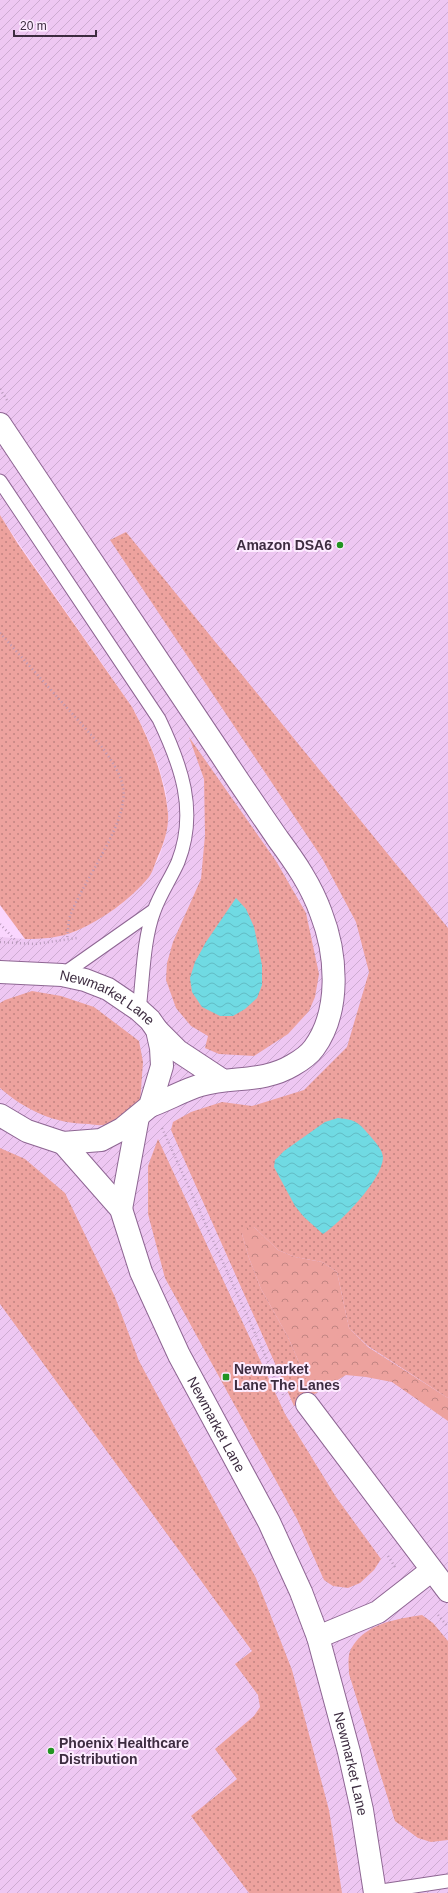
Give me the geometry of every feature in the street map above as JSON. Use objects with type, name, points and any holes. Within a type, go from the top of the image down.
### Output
[{"type":"street","points":[[0,424],[224,760],[299,868],[313,892],[322,916],[333,962],[333,993],[324,1030],[313,1050],[300,1061],[285,1070],[270,1076],[255,1079],[222,1080],[200,1086],[144,1111],[122,1129],[101,1140],[63,1143],[27,1131],[0,1115]]},
{"type":"street","name":"Newmarket Lane","points":[[2,974],[25,972],[62,975],[85,980],[108,989],[139,1010],[157,1030],[161,1048],[162,1066],[144,1111],[121,1209]]},
{"type":"street","points":[[157,1030],[178,1051],[222,1080]]},
{"type":"street","name":"Newmarket Lane","points":[[63,1143],[121,1209],[142,1272],[179,1354],[280,1542],[318,1637],[334,1691],[360,1803],[375,1892]]},
{"type":"street","points":[[307,1404],[448,1591]]},
{"type":"street","points":[[318,1637],[378,1612],[432,1570]]},
{"type":"lane","points":[[0,480],[155,713],[172,747],[183,776],[187,818],[184,841],[178,861],[153,912],[145,955],[139,1010]]},
{"type":"lane","points":[[62,975],[153,912]]},
{"type":"lane","points":[[375,1892],[448,1881]]},
{"type":"path","points":[[0,633],[102,747],[115,765],[123,788],[123,808],[117,826],[70,917],[67,940],[35,944],[0,942]]},
{"type":"path","points":[[0,924],[18,943]]},
{"type":"shaded area","points":[[0,0],[448,0],[448,1893],[0,1893],[0,937],[25,939],[55,937],[75,932],[119,906],[149,876],[159,858],[165,839],[168,814],[166,792],[158,764],[145,732],[132,707],[0,516]]},
{"type":"green space","points":[[0,515],[18,544],[132,707],[145,733],[160,772],[168,813],[167,828],[162,847],[151,874],[142,885],[125,901],[96,921],[76,931],[51,938],[25,939],[0,905]]},
{"type":"green space","points":[[126,532],[448,928],[448,1398],[368,1346],[349,1328],[337,1272],[322,1262],[295,1257],[278,1250],[254,1227],[242,1234],[249,1258],[261,1289],[288,1337],[313,1395],[294,1406],[171,1130],[173,1122],[191,1112],[222,1102],[252,1106],[304,1090],[347,1047],[369,972],[356,922],[322,858],[110,540]]},
{"type":"green space","points":[[189,737],[276,861],[306,913],[319,974],[315,997],[309,1011],[288,1034],[254,1056],[219,1054],[205,1048],[208,1036],[191,1026],[176,1008],[166,980],[167,963],[173,942],[201,879],[205,835],[204,779]]},
{"type":"green space","points":[[32,991],[61,996],[94,1007],[139,1041],[143,1062],[140,1103],[129,1113],[117,1121],[103,1125],[64,1121],[30,1109],[0,1088],[0,1003]]},
{"type":"green space","points":[[158,1139],[285,1414],[336,1497],[381,1559],[374,1570],[360,1583],[348,1588],[333,1586],[324,1580],[297,1519],[165,1278],[148,1214],[148,1166]]},
{"type":"green space","points":[[0,1148],[25,1159],[65,1193],[115,1297],[139,1361],[256,1578],[292,1670],[329,1810],[342,1893],[249,1893],[191,1816],[237,1779],[215,1749],[254,1716],[260,1707],[258,1695],[235,1664],[252,1651],[0,1304]]},
{"type":"green space","points":[[254,1227],[278,1250],[295,1257],[322,1262],[337,1272],[349,1328],[368,1347],[448,1398],[448,1421],[392,1382],[346,1375],[313,1395],[288,1337],[261,1289],[249,1258],[242,1234],[245,1228]]},
{"type":"green space","points":[[422,1615],[433,1623],[448,1641],[448,1840],[431,1842],[418,1838],[395,1821],[349,1674],[349,1655],[351,1649],[364,1633],[382,1624],[402,1618]]},
{"type":"water","points":[[236,898],[246,909],[254,927],[262,965],[262,985],[257,998],[245,1009],[233,1016],[220,1016],[202,1007],[192,992],[190,978],[195,962],[206,942]]},
{"type":"water","points":[[338,1118],[353,1121],[360,1125],[378,1146],[382,1152],[383,1158],[381,1167],[368,1189],[340,1220],[323,1234],[304,1217],[295,1206],[274,1167],[275,1160],[284,1151],[325,1122]]},
{"type":"place","name":"Amazon DSA6","points":[[340,545]]},
{"type":"place","name":"Newmarket Lane The Lanes","points":[[226,1377]]},
{"type":"place","name":"Phoenix Healthcare Distribution","points":[[51,1751]]}]
